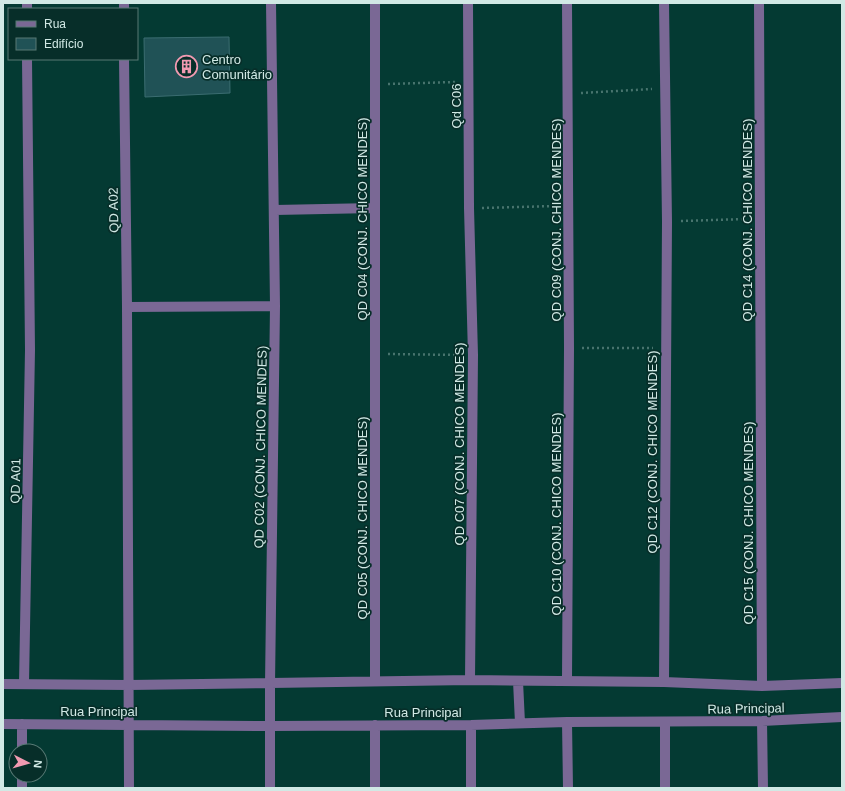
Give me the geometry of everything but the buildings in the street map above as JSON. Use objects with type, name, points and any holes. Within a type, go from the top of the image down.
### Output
[{"type":"street","name":"QD C02 (CONJ. CHICO MENDES)","points":[[270,788],[275,306],[275,210],[271,3]]},
{"type":"street","name":"QD C04 (CONJ. CHICO MENDES)","points":[[375,3],[375,354]]},
{"type":"street","name":"Qd C06","points":[[468,3],[469,208]]},
{"type":"street","name":"QD C09 (CONJ. CHICO MENDES)","points":[[567,3],[569,348]]},
{"type":"street","name":"QD C12 (CONJ. CHICO MENDES)","points":[[664,3],[667,222],[664,682]]},
{"type":"street","name":"QD C14 (CONJ. CHICO MENDES)","points":[[759,3],[760,361]]},
{"type":"street","name":"QD A01","points":[[24,684],[30,350],[27,60]]},
{"type":"street","name":"QD A02","points":[[124,60],[129,685]]},
{"type":"street","points":[[275,210],[374,208]]},
{"type":"street","name":"QD C07 (CONJ. CHICO MENDES)","points":[[469,208],[473,355],[470,680]]},
{"type":"street","points":[[127,307],[275,306]]},
{"type":"street","name":"QD C10 (CONJ. CHICO MENDES)","points":[[568,681],[569,348]]},
{"type":"street","name":"QD C05 (CONJ. CHICO MENDES)","points":[[375,354],[375,681]]},
{"type":"street","name":"QD C15 (CONJ. CHICO MENDES)","points":[[760,361],[762,686]]},
{"type":"street","name":"Rua Principal","points":[[3,684],[270,684],[470,680],[664,682],[762,686],[842,683]]},
{"type":"street","points":[[518,681],[520,723]]},
{"type":"street","points":[[129,685],[129,788]]},
{"type":"street","name":"Rua Principal","points":[[3,724],[270,726],[471,725],[567,722],[762,722],[842,717]]},
{"type":"street","points":[[567,722],[568,788]]},
{"type":"street","points":[[665,722],[665,788]]},
{"type":"street","points":[[762,722],[763,788]]},
{"type":"street","points":[[22,724],[22,743]]},
{"type":"street","points":[[375,725],[375,788]]},
{"type":"street","points":[[471,725],[471,788]]},
{"type":"path","points":[[375,84],[469,82]]},
{"type":"path","points":[[568,93],[665,88]]},
{"type":"path","points":[[469,208],[568,205]]},
{"type":"path","points":[[667,222],[759,219]]},
{"type":"path","points":[[569,348],[665,348]]},
{"type":"path","points":[[375,354],[473,355]]},
{"type":"place","name":"Centro Comunitário","points":[[187,66]]}]
